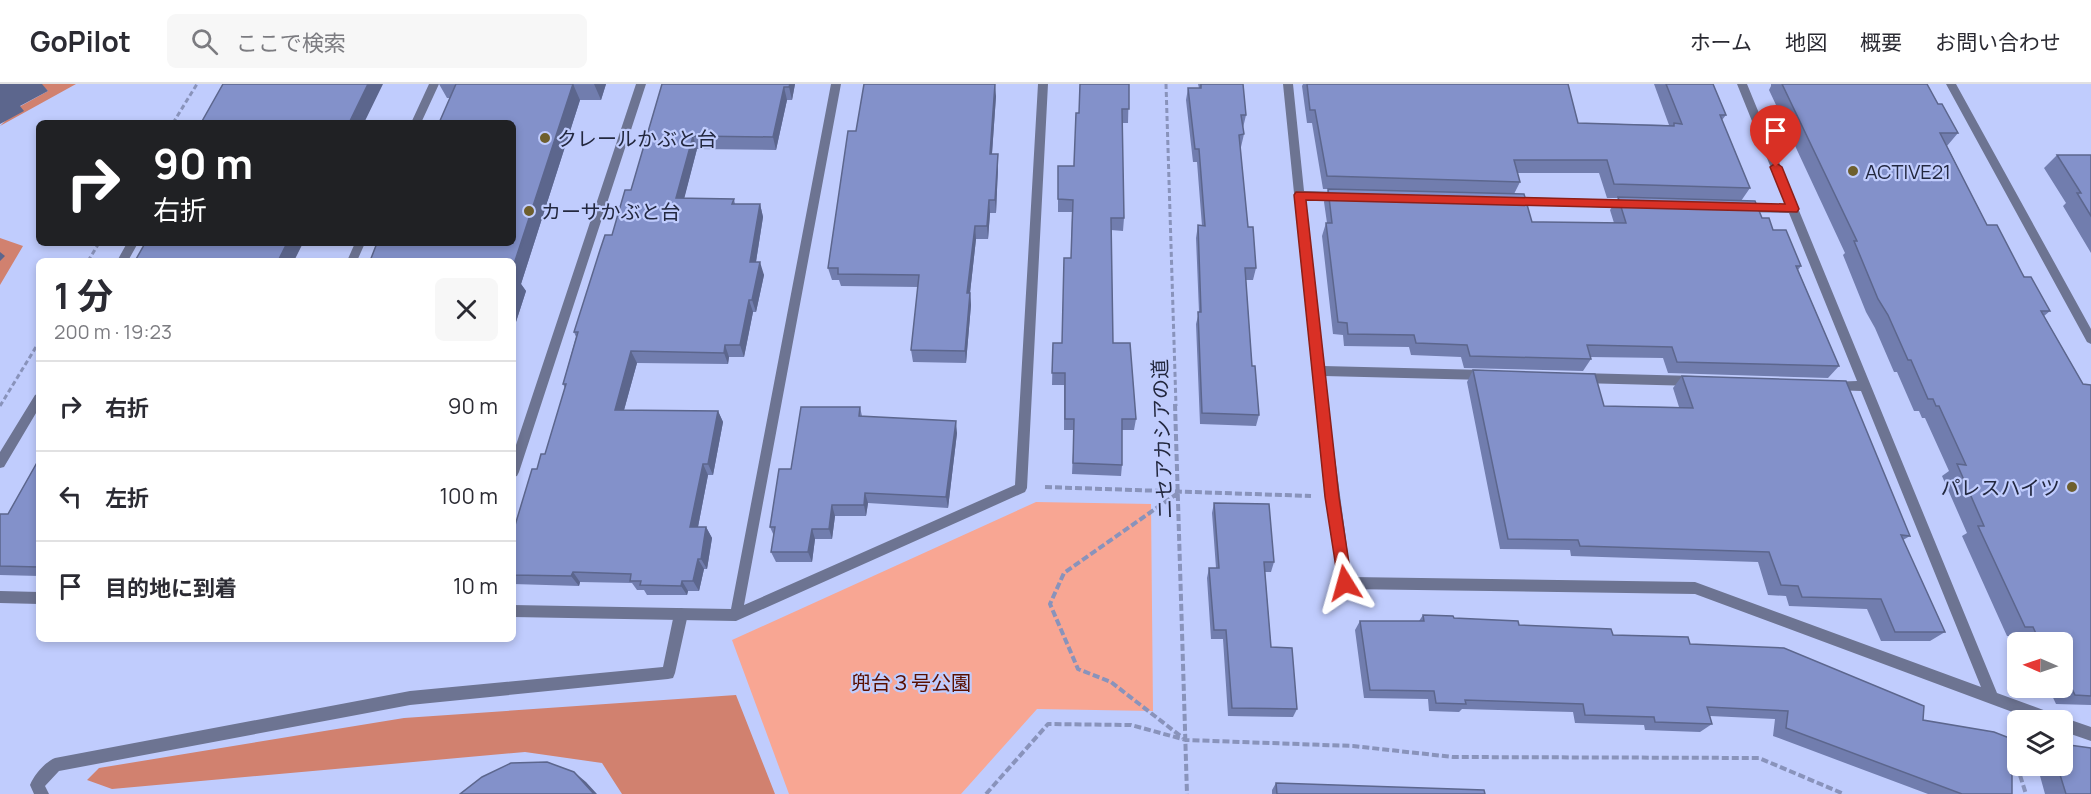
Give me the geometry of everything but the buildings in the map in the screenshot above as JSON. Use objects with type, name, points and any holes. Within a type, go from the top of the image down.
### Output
[{"type":"street","points":[[417,120],[434,84]]},
{"type":"street","points":[[516,463],[641,84]]},
{"type":"street","points":[[736,615],[836,84]]},
{"type":"street","points":[[516,611],[736,615],[1021,488],[1043,84]]},
{"type":"street","points":[[1288,84],[1332,497],[1345,583],[1695,588],[2024,710]]},
{"type":"street","points":[[1742,84],[1993,699]]},
{"type":"street","points":[[1951,84],[2091,339]]},
{"type":"street","points":[[1300,195],[1347,197]]},
{"type":"street","points":[[1499,201],[1640,205]]},
{"type":"street","points":[[1734,207],[1793,209]]},
{"type":"street","points":[[1318,371],[1497,376]]},
{"type":"street","points":[[1568,378],[1711,382]]},
{"type":"street","points":[[1818,385],[1866,386]]},
{"type":"street","points":[[0,463],[36,403]]},
{"type":"street","points":[[0,597],[36,598]]},
{"type":"street","points":[[42,794],[38,785],[55,765],[67,762],[410,698],[668,673],[681,614]]},
{"type":"street","points":[[2073,728],[2091,734]]},
{"type":"path","points":[[175,120],[197,84]]},
{"type":"path","name":"ニセアカシアの道","points":[[1166,84],[1187,794]]},
{"type":"path","points":[[0,406],[36,347]]},
{"type":"path","points":[[1021,488],[1332,497]]},
{"type":"path","points":[[1179,492],[1064,573],[1050,604],[1078,669],[1111,682],[1186,740]]},
{"type":"path","points":[[987,794],[1048,724],[1131,725],[1186,740],[1353,746],[1454,757],[1759,758],[1844,794]]},
{"type":"path","points":[[2020,776],[2026,794]]},
{"type":"green space","name":"兜台３号公園","points":[[1036,502],[1151,504],[1153,711],[1037,709],[961,794],[789,794],[732,640]]},
{"type":"shaded area","points":[[41,84],[76,84],[0,126],[19,107],[48,91]]},
{"type":"shaded area","points":[[0,238],[23,246],[0,285]]},
{"type":"shaded area","points":[[736,695],[775,794],[622,794],[602,763],[525,752],[112,789],[87,780],[99,768],[404,718]]},
{"type":"place","name":"クレールかぶと台","points":[[545,138]]},
{"type":"place","name":"ACTIVE21","points":[[1853,171]]},
{"type":"place","name":"カーサかぶと台","points":[[529,211]]},
{"type":"place","name":"パレスハイツ","points":[[2072,487]]},
{"type":"route","points":[[1345,583],[1332,497],[1300,195],[1793,209],[1776,167]]}]
